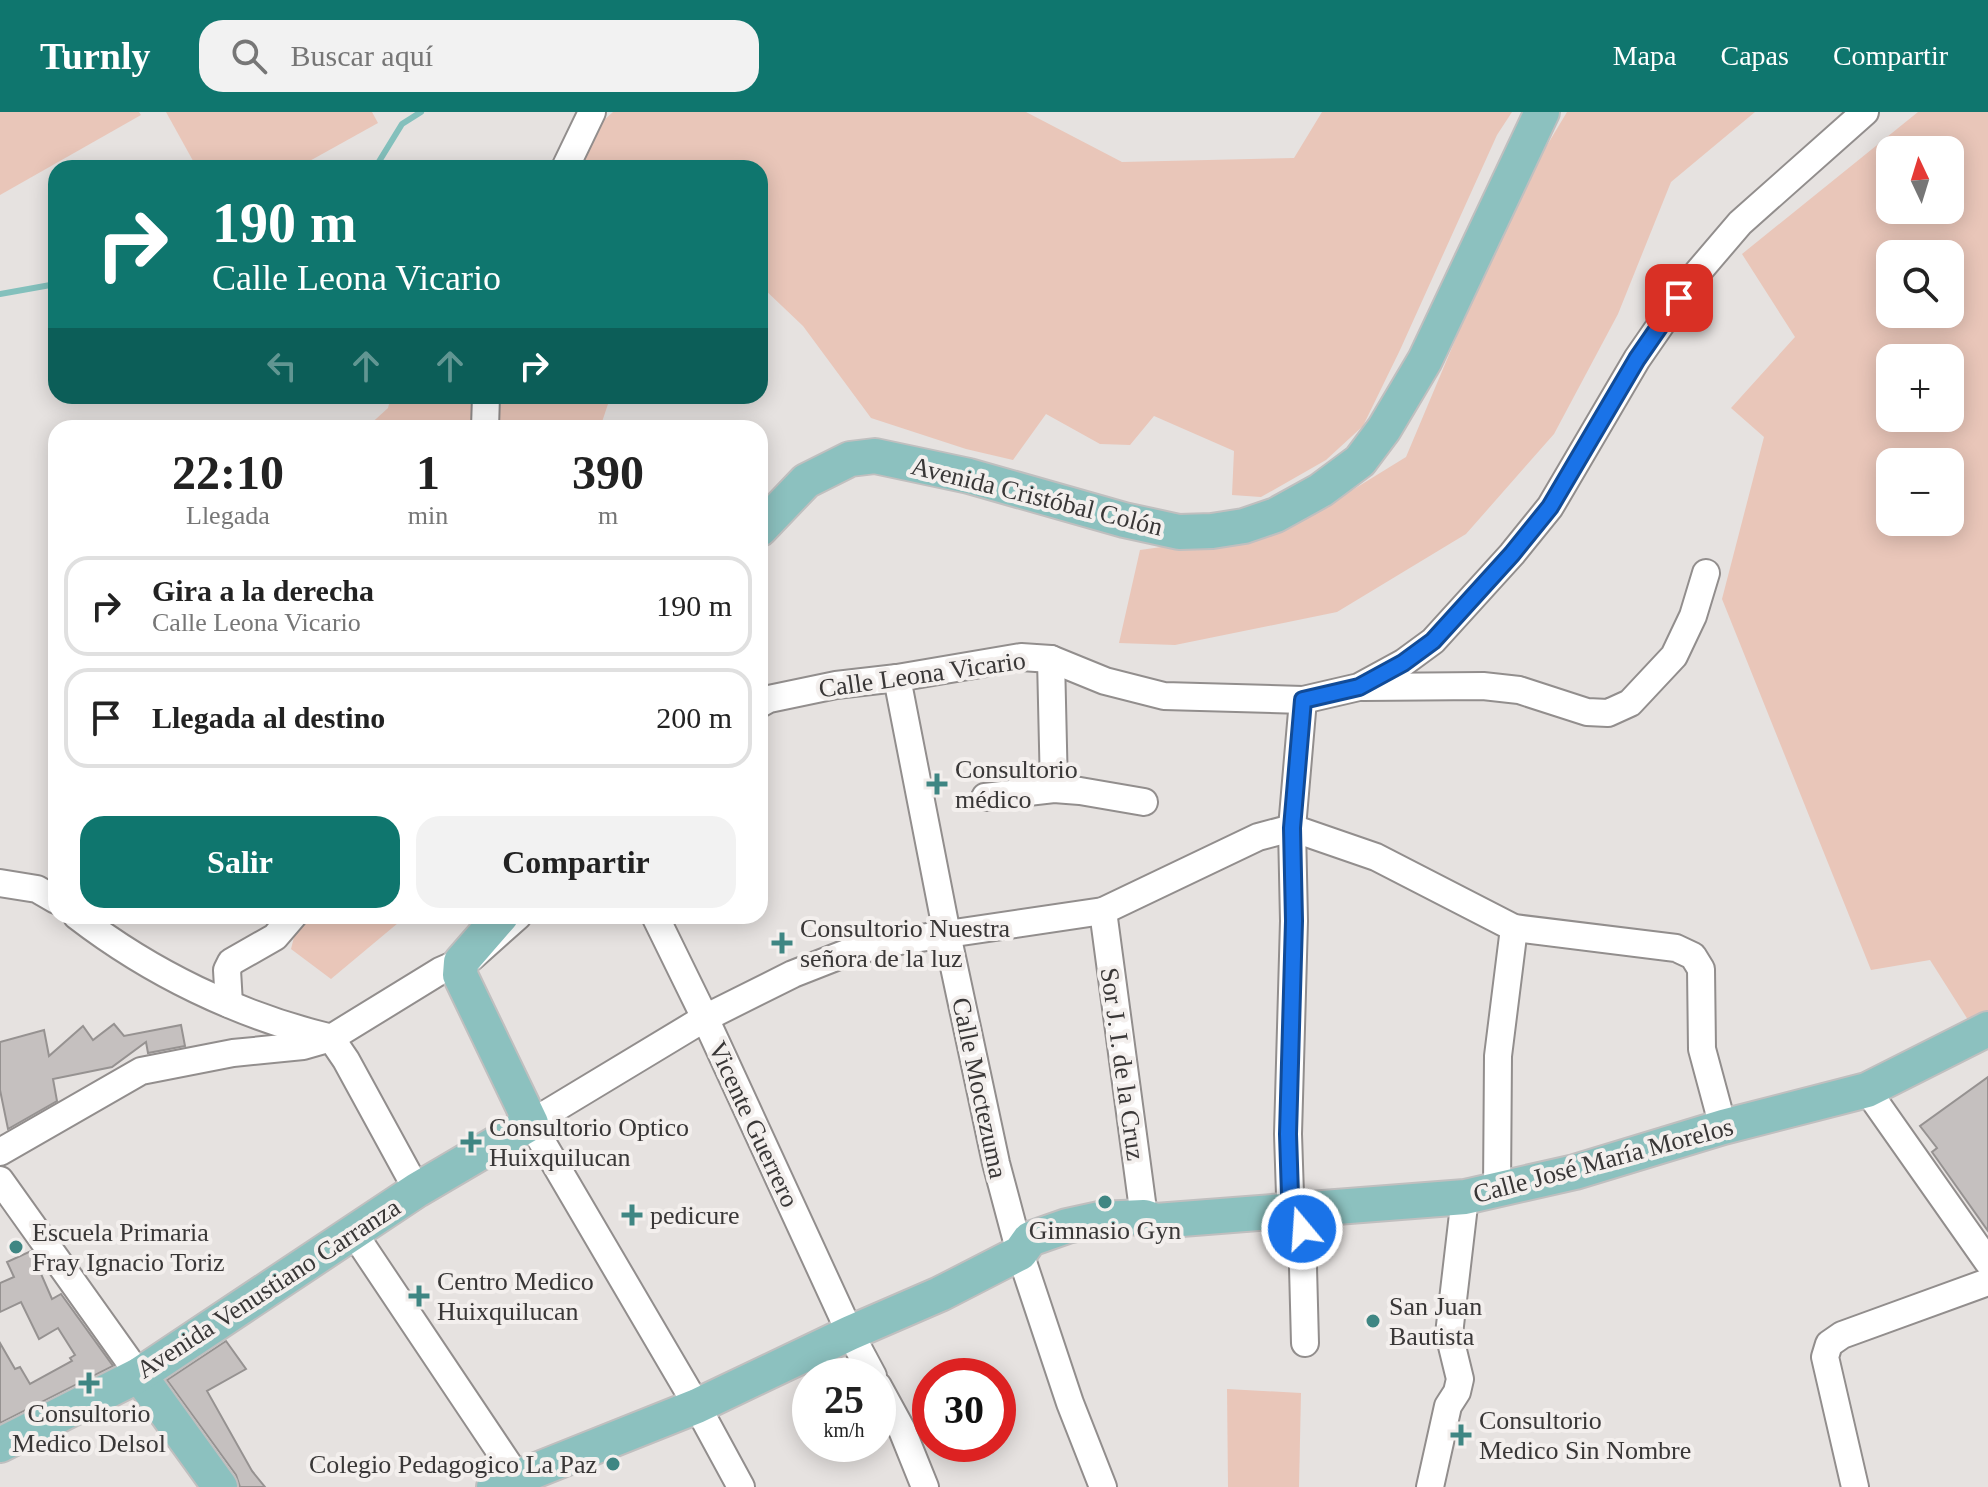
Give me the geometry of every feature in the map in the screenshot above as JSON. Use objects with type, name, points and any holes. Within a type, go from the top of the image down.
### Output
[{"type":"main road","name":"Avenida Cristóbal Colón","points":[[768,521],[806,481],[850,459],[875,456],[969,476],[1124,520],[1179,532],[1244,526],[1276,515],[1321,490],[1360,461],[1384,429],[1425,360],[1542,112]]},
{"type":"main road","points":[[494,924],[461,962],[463,985],[531,1123]]},
{"type":"main road","name":"Calle José María Morelos","points":[[506,1482],[697,1406],[940,1294],[1020,1253],[1030,1239],[1067,1226],[1099,1219],[1144,1217],[1156,1221],[1296,1212],[1481,1193],[1575,1172],[1723,1127],[1867,1090],[1988,1029]]},
{"type":"main road","name":"Avenida Venustiano Carranza","points":[[0,1445],[139,1375],[417,1190],[531,1123]]},
{"type":"main road","points":[[139,1375],[220,1487]]},
{"type":"street","points":[[569,160],[592,112]]},
{"type":"street","name":"Calle Leona Vicario","points":[[768,700],[836,685],[1021,657],[1051,659],[1105,681],[1164,696],[1303,700],[1359,687],[1403,663],[1433,641],[1512,554],[1550,507],[1637,359],[1693,278],[1740,223],[1865,112]]},
{"type":"street","points":[[1359,687],[1483,686],[1519,690],[1587,712],[1608,713],[1630,703],[1674,656],[1693,616],[1706,573]]},
{"type":"street","points":[[1051,659],[1054,789]]},
{"type":"street","name":"Calle Moctezuma","points":[[897,678],[996,1163],[1020,1253],[1070,1403],[1103,1487]]},
{"type":"street","points":[[1303,700],[1292,828],[1294,921],[1288,1134],[1290,1195],[1302,1229],[1305,1343]]},
{"type":"street","points":[[985,797],[1054,789],[1144,802]]},
{"type":"street","points":[[741,1487],[531,1123],[705,1018],[793,974],[849,952],[900,941],[1103,911],[1258,837],[1292,828],[1376,857],[1514,928],[1676,948],[1693,956],[1701,969],[1702,1049],[1723,1127]]},
{"type":"street","points":[[0,883],[37,889],[48,895]]},
{"type":"street","name":"Sor J. I. de la Cruz","points":[[1103,911],[1144,1217]]},
{"type":"street","points":[[87,924],[149,963],[229,1004],[279,1024],[331,1038],[417,1190]]},
{"type":"street","points":[[229,1004],[227,970],[231,962],[275,937],[286,924]]},
{"type":"street","points":[[0,1152],[141,1071],[233,1053],[303,1046],[331,1038],[440,971],[472,957],[509,924]]},
{"type":"street","name":"Vicente Guerrero","points":[[659,924],[863,1358]]},
{"type":"street","points":[[1430,1487],[1448,1406],[1457,1392],[1460,1379],[1449,1334],[1481,1193],[1514,928]]},
{"type":"street","points":[[1867,1090],[1988,1262]]},
{"type":"street","points":[[0,1180],[139,1375]]},
{"type":"street","points":[[353,1232],[506,1482]]},
{"type":"street","points":[[1855,1487],[1825,1357],[1829,1344],[1842,1335],[1988,1282]]},
{"type":"street","points":[[896,1419],[925,1487]]},
{"type":"shaded area","points":[[0,112],[139,112],[141,115],[62,160],[48,160],[48,168],[0,195]]},
{"type":"shaded area","points":[[166,112],[372,112],[378,123],[311,160],[193,160]]},
{"type":"shaded area","points":[[613,112],[1026,112],[1122,162],[1294,158],[1322,112],[1512,112],[1497,135],[1363,426],[1326,460],[1261,497],[1232,495],[1234,451],[1154,416],[1130,445],[1100,444],[1046,414],[1013,460],[966,449],[871,418],[803,326],[768,293],[768,160],[559,160]]},
{"type":"shaded area","points":[[1567,112],[1755,112],[1671,182],[1618,314],[1554,434],[1466,534],[1337,612],[1175,645],[1119,643],[1140,550],[1289,529],[1406,457],[1514,200]]},
{"type":"shaded area","points":[[1918,112],[1988,112],[1988,1012],[1970,1023],[1930,960],[1871,970],[1722,599],[1764,437],[1731,408],[1795,337],[1742,254],[1876,146],[1876,224],[1964,224],[1964,136],[1888,136]]},
{"type":"shaded area","points":[[389,404],[608,404],[603,420],[375,420]]},
{"type":"shaded area","points":[[397,924],[331,979],[291,949],[297,925]]},
{"type":"shaded area","points":[[1227,1389],[1301,1393],[1299,1487],[1228,1487]]},
{"type":"building","points":[[114,1024],[124,1036],[181,1025],[185,1046],[148,1053],[146,1042],[112,1067],[53,1079],[57,1101],[8,1129],[0,1090],[0,1042],[44,1030],[49,1056],[83,1026],[93,1040]]},
{"type":"building","points":[[1988,1077],[1988,1231],[1932,1152],[1937,1148],[1920,1126]]},
{"type":"building","points":[[31,1251],[52,1299],[61,1294],[113,1366],[0,1423],[0,1343],[15,1369],[20,1367],[30,1384],[72,1361],[70,1358],[75,1355],[58,1328],[39,1339],[21,1302],[0,1312],[0,1283],[14,1277],[7,1262]]},
{"type":"building","points":[[226,1341],[246,1369],[207,1391],[252,1471],[265,1487],[240,1487],[236,1475],[167,1380]]},
{"type":"waterway","points":[[380,160],[402,124],[421,112]]},
{"type":"waterway","points":[[0,294],[48,285]]},
{"type":"place","name":"Consultorio médico","points":[[937,784]]},
{"type":"place","name":"Consultorio Nuestra señora de la luz","points":[[782,943]]},
{"type":"place","name":"Consultorio Optico Huixquilucan","points":[[471,1142]]},
{"type":"place","name":"Gimnasio Gyn","points":[[1105,1202]]},
{"type":"place","name":"pedicure","points":[[632,1215]]},
{"type":"place","name":"Escuela Primaria Fray Ignacio Toriz","points":[[16,1247]]},
{"type":"place","name":"Centro Medico Huixquilucan","points":[[419,1296]]},
{"type":"place","name":"San Juan Bautista","points":[[1373,1321]]},
{"type":"place","name":"Consultorio Medico Delsol","points":[[89,1383]]},
{"type":"place","name":"Consultorio Medico Sin Nombre","points":[[1461,1435]]},
{"type":"place","name":"Colegio Pedagogico La Paz","points":[[613,1464]]},
{"type":"route","points":[[1302,1229],[1290,1195],[1288,1134],[1294,921],[1292,828],[1303,700],[1359,687],[1403,663],[1433,641],[1550,507],[1637,359],[1679,298]]}]
